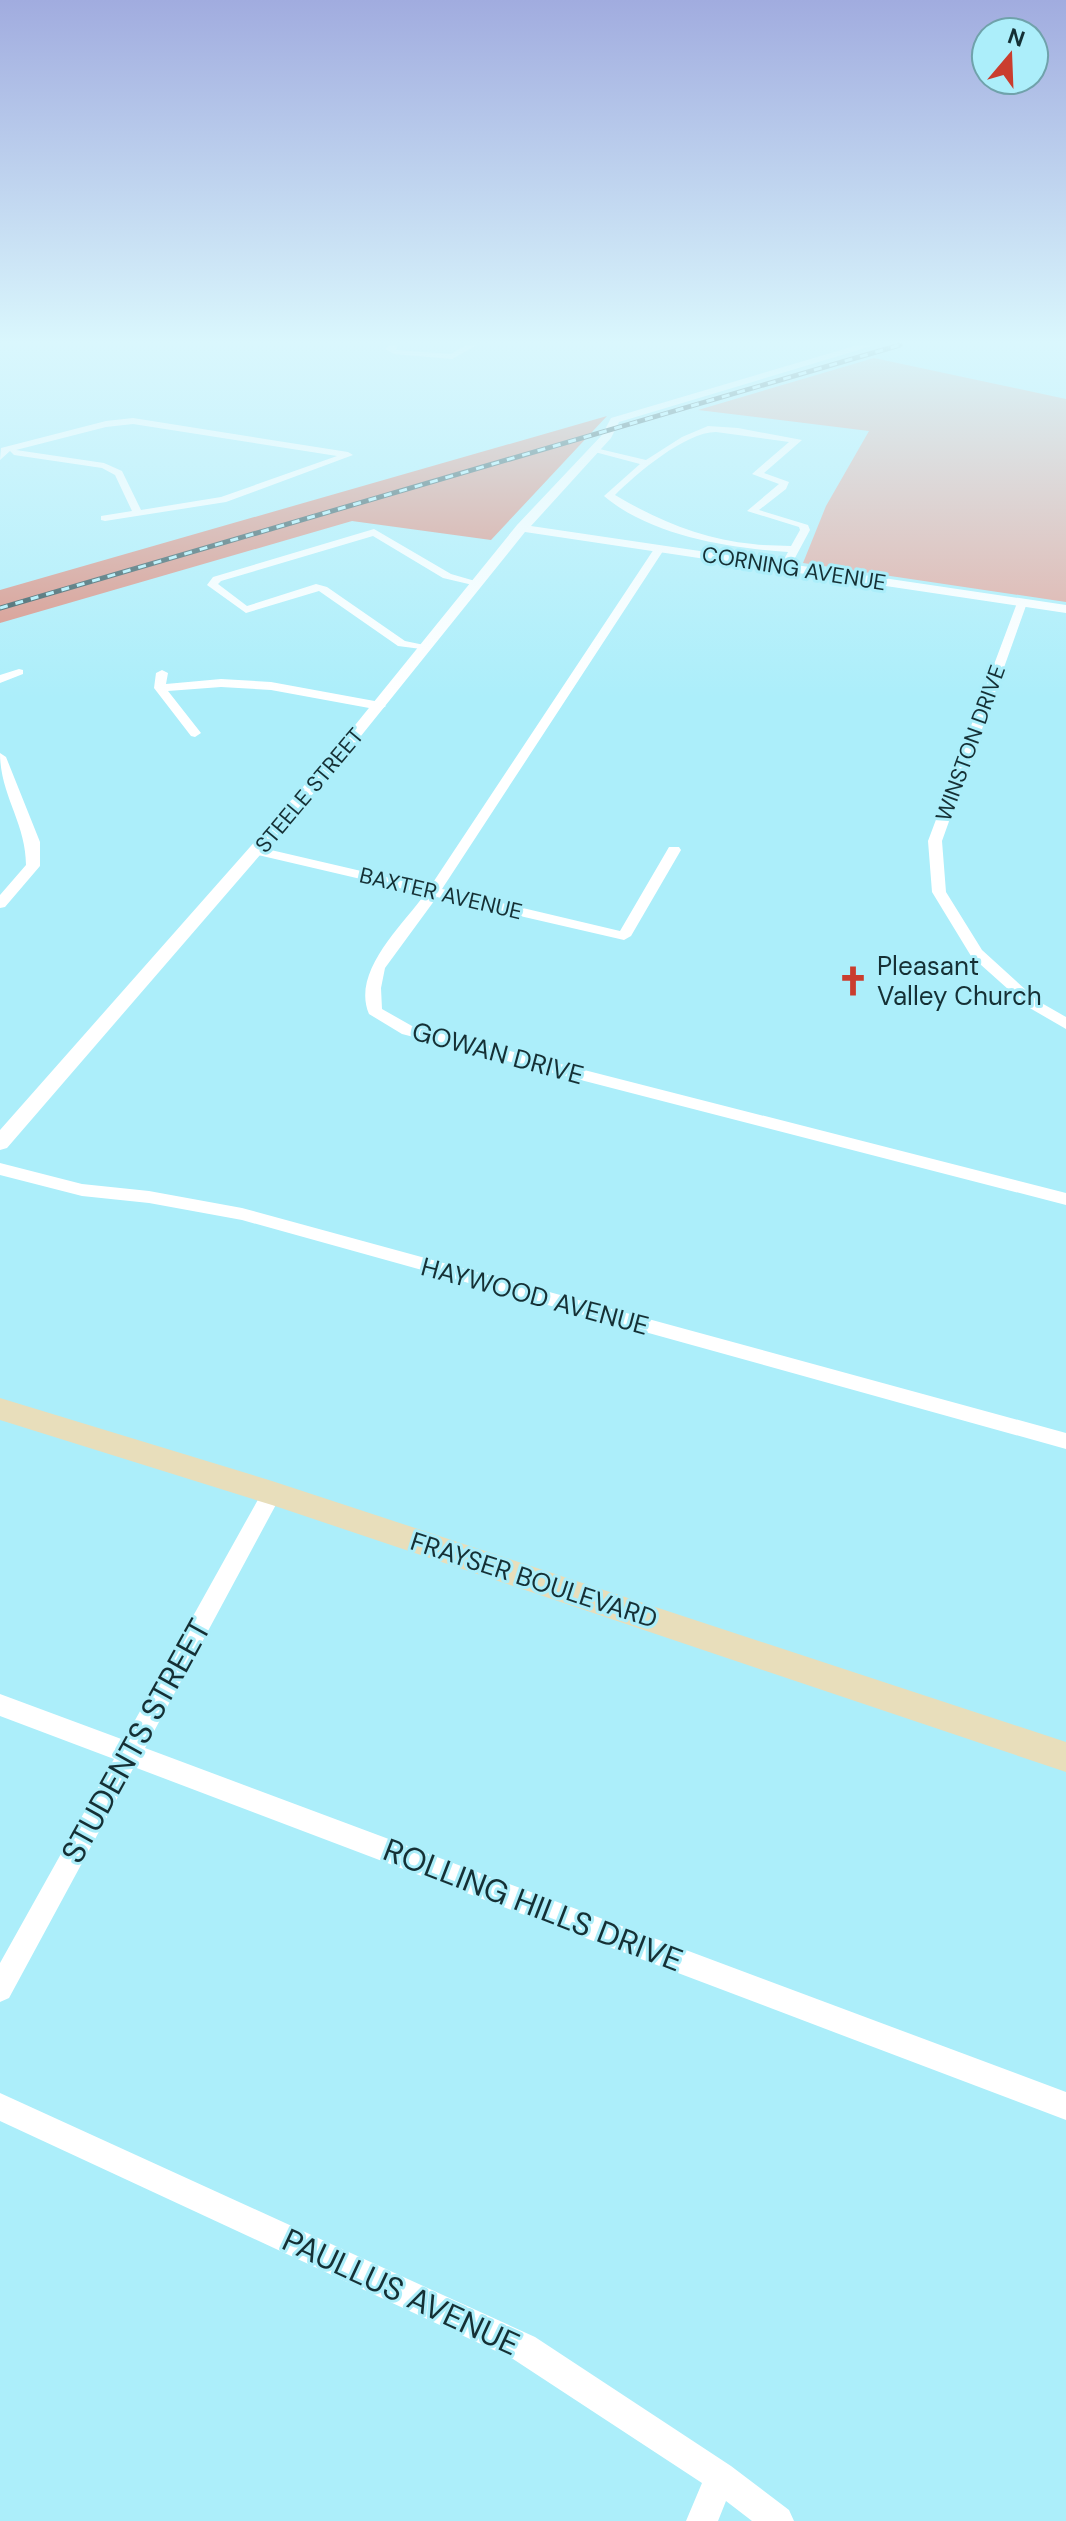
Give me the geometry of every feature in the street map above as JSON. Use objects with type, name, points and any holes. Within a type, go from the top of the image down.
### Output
[{"type":"main road","name":"FRAYSER BOULEVARD","points":[[0,1409],[272,1493],[1066,1757]]},
{"type":"street","points":[[79,463],[104,466],[119,473],[137,511]]},
{"type":"street","points":[[105,518],[223,500],[327,463]]},
{"type":"street","name":"STEELE STREET","points":[[0,1143],[258,851],[380,706],[521,528],[581,463]]},
{"type":"street","points":[[648,463],[609,496],[637,513],[679,531],[752,547],[793,549]]},
{"type":"street","points":[[770,463],[757,474],[784,482],[783,487],[752,511],[803,525],[805,530],[785,567]]},
{"type":"street","name":"CORNING AVENUE","points":[[521,528],[1066,609]]},
{"type":"street","points":[[425,648],[402,644],[323,589],[316,587],[246,610],[212,585],[217,579],[374,532],[447,576],[477,583]]},
{"type":"street","name":"GOWAN DRIVE","points":[[660,548],[434,891],[378,968],[373,988],[374,1011],[407,1030],[1066,1199]]},
{"type":"street","name":"WINSTON DRIVE","points":[[1022,603],[935,841],[939,892],[976,953],[1033,1004],[1066,1024]]},
{"type":"street","points":[[0,679],[19,672]]},
{"type":"street","points":[[162,673],[160,688],[195,733]]},
{"type":"street","points":[[160,688],[221,683],[271,686],[380,706]]},
{"type":"street","points":[[0,757],[33,842],[33,866],[0,904]]},
{"type":"street","name":"BAXTER AVENUE","points":[[258,851],[624,936],[674,850]]},
{"type":"street","name":"HAYWOOD AVENUE","points":[[0,1169],[82,1190],[149,1197],[242,1214],[1066,1441]]},
{"type":"street","name":"STUDENTS STREET","points":[[0,1989],[272,1493]]},
{"type":"street","name":"ROLLING HILLS DRIVE","points":[[0,1705],[1066,2106]]},
{"type":"street","name":"PAULLUS AVENUE","points":[[0,2107],[524,2348],[720,2477],[778,2521]]},
{"type":"street","points":[[702,2521],[720,2477]]},
{"type":"shaded area","points":[[444,463],[563,463],[491,540],[352,521],[0,623],[0,590]]},
{"type":"shaded area","points":[[851,463],[1066,463],[1066,602],[803,563],[826,506]]},
{"type":"railway","points":[[0,608],[497,463]]},
{"type":"place","name":"Pleasant Valley Church","points":[[853,981]]}]
